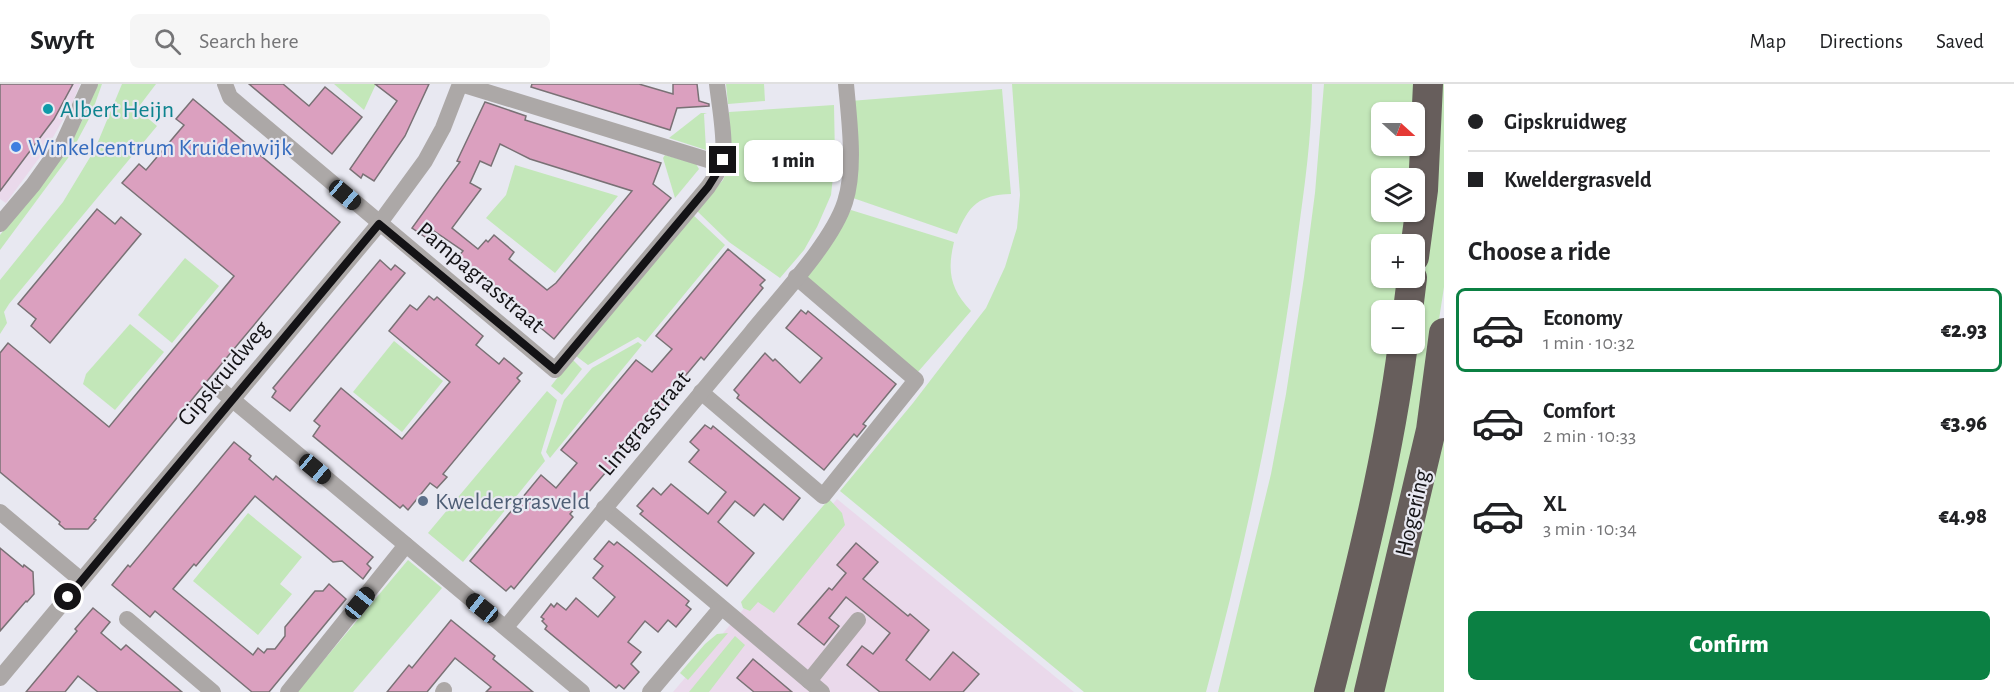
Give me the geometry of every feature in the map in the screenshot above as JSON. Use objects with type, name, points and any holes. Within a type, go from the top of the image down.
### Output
[{"type":"highway","points":[[1417,234],[1423,190],[1428,84]]},
{"type":"highway","name":"Hogering","points":[[1369,692],[1431,430],[1444,333]]},
{"type":"highway","name":"Hogering","points":[[1329,692],[1353,596],[1396,395],[1402,354]]},
{"type":"street","points":[[0,224],[33,185],[63,143],[90,84]]},
{"type":"street","name":"Pampagrasstraat","points":[[225,84],[230,97],[555,370],[708,187],[722,164]]},
{"type":"street","points":[[461,84],[722,164],[723,146],[717,84]]},
{"type":"street","name":"Gipskruidweg","points":[[0,678],[379,224],[425,161],[443,128],[461,84]]},
{"type":"street","name":"Lintgrasstraat","points":[[506,627],[702,393],[828,235],[845,202],[850,170],[847,90]]},
{"type":"street","points":[[702,393],[823,496],[916,380],[796,277]]},
{"type":"street","points":[[216,386],[582,692]]},
{"type":"street","points":[[604,508],[816,687],[858,620]]},
{"type":"street","points":[[0,513],[81,580]]},
{"type":"street","points":[[288,692],[406,545]]},
{"type":"street","points":[[650,692],[721,608]]},
{"type":"street","points":[[127,619],[213,692]]},
{"type":"shaded area","name":"Winkelcentrum Kruidenwijk","points":[[0,84],[80,84],[72,104],[48,146],[6,203],[0,199]]},
{"type":"shaded area","points":[[837,499],[1074,692],[673,692]]},
{"type":"green space","points":[[97,84],[102,84],[91,115],[68,158],[0,250],[0,235],[69,146],[86,113]]},
{"type":"green space","points":[[122,84],[156,84],[137,109],[157,126],[9,304],[4,312],[7,323],[0,334],[0,280],[63,202],[95,149]]},
{"type":"green space","points":[[334,84],[376,84],[364,110]]},
{"type":"green space","points":[[726,84],[764,84],[765,101],[728,104]]},
{"type":"green space","points":[[1012,84],[1312,84],[1307,163],[1280,356],[1247,525],[1206,692],[1084,692],[840,491],[913,403],[986,308],[1005,267],[1017,228],[1020,195]]},
{"type":"green space","points":[[1324,84],[1422,84],[1420,102],[1371,102],[1371,156],[1416,156],[1415,168],[1371,168],[1371,222],[1412,222],[1411,234],[1371,234],[1371,288],[1405,288],[1404,300],[1371,300],[1371,354],[1396,354],[1322,692],[1218,692],[1271,474],[1304,277],[1315,193]]},
{"type":"green space","points":[[1441,84],[1444,84],[1444,287],[1422,430],[1363,692],[1342,692],[1406,407],[1413,354],[1425,354],[1425,300],[1421,300],[1423,288],[1425,288]]},
{"type":"green space","points":[[1002,89],[1011,194],[983,199],[976,203],[957,234],[853,198],[850,101]]},
{"type":"green space","points":[[834,105],[835,158],[831,195],[804,250],[780,278],[729,242],[696,210],[723,180],[731,162],[729,112]]},
{"type":"green space","points":[[701,113],[707,113],[704,114],[706,150],[669,138]]},
{"type":"green space","points":[[665,155],[696,164],[699,169],[675,198],[663,158]]},
{"type":"green space","points":[[515,165],[618,196],[555,273],[486,218],[506,195]]},
{"type":"green space","points":[[851,210],[954,242],[951,262],[952,279],[958,295],[971,311],[917,373],[806,276]]},
{"type":"green space","points":[[692,214],[725,245],[645,342],[638,337],[588,365],[576,356]]},
{"type":"green space","points":[[185,258],[219,286],[172,343],[138,315]]},
{"type":"green space","points":[[130,324],[164,352],[115,410],[83,384],[86,374]]},
{"type":"green space","points":[[394,341],[443,381],[402,432],[353,392]]},
{"type":"green space","points":[[638,342],[642,345],[550,458],[546,452],[564,400],[592,368]]},
{"type":"green space","points":[[572,359],[582,369],[562,395],[551,386]]},
{"type":"green space","points":[[547,391],[557,400],[541,453],[545,461],[463,562],[428,533]]},
{"type":"green space","points":[[1444,423],[1444,692],[1382,692]]},
{"type":"green space","points":[[829,499],[842,513],[845,525],[774,613],[758,602],[750,611],[743,608],[741,602]]},
{"type":"green space","points":[[248,513],[302,557],[280,584],[292,594],[258,635],[193,581]]},
{"type":"green space","points":[[408,560],[442,588],[353,692],[297,692]]},
{"type":"green space","points":[[728,633],[688,680],[680,673],[705,644],[717,634]]},
{"type":"green space","points":[[735,636],[745,645],[709,692],[689,692]]},
{"type":"building","name":"Winkelcentrum Kruidenwijk","points":[[0,84],[73,84],[54,119],[0,191]]},
{"type":"building","points":[[249,84],[283,84],[309,106],[325,87],[362,117],[332,154]]},
{"type":"building","points":[[375,84],[429,84],[405,136],[374,181],[363,174],[361,178],[350,169],[397,101]]},
{"type":"building","points":[[532,84],[639,84],[673,94],[673,84],[697,84],[699,101],[709,106],[677,108],[670,130],[531,87]]},
{"type":"building","points":[[193,99],[340,222],[88,529],[65,529],[59,524],[60,522],[0,472],[0,353],[8,343],[109,427],[234,276],[122,183],[139,164],[146,170],[184,125],[176,119]]},
{"type":"building","points":[[485,102],[526,116],[525,120],[661,163],[653,184],[671,198],[554,339],[457,258],[463,251],[434,231],[428,239],[412,228],[460,162],[457,161]],"holes":[[[500,144],[530,159],[632,191],[556,283],[547,290],[509,259],[514,252],[494,235],[478,249],[452,228],[481,189],[470,183],[480,161],[491,166]]]},
{"type":"building","points":[[97,209],[115,224],[121,217],[141,234],[50,343],[31,326],[36,319],[18,304]]},
{"type":"building","points":[[728,249],[765,280],[760,285],[763,288],[704,360],[701,357],[665,400],[669,402],[609,474],[606,472],[570,514],[573,517],[514,589],[511,586],[506,591],[470,561],[541,475],[556,488],[577,463],[561,450],[636,360],[652,372],[672,349],[656,336]]},
{"type":"building","points":[[380,260],[391,270],[395,265],[405,273],[290,411],[272,397],[276,391],[273,388]]},
{"type":"building","points":[[429,296],[434,300],[437,297],[483,336],[476,345],[499,364],[504,358],[522,373],[517,378],[520,381],[443,474],[447,477],[437,488],[430,483],[408,510],[403,505],[400,508],[313,436],[320,426],[314,421],[341,388],[402,439],[450,382],[389,331],[410,305],[417,310]]},
{"type":"building","points":[[801,310],[806,314],[808,311],[896,384],[863,424],[866,426],[857,437],[854,434],[824,470],[737,398],[739,395],[734,390],[765,353],[773,361],[775,359],[800,383],[822,358],[786,328]]},
{"type":"building","points":[[705,425],[711,429],[713,426],[800,498],[783,520],[764,504],[754,516],[735,501],[718,522],[754,553],[727,586],[640,514],[643,511],[637,506],[653,488],[661,495],[671,484],[708,514],[726,492],[689,462],[699,450],[690,442]]},
{"type":"building","points":[[234,442],[251,456],[249,459],[273,480],[276,476],[373,557],[367,564],[371,568],[363,579],[342,561],[333,562],[255,496],[196,566],[194,564],[173,589],[253,655],[258,648],[264,653],[267,649],[275,649],[285,636],[285,627],[315,591],[323,591],[329,584],[346,599],[269,692],[252,692],[155,611],[150,617],[112,585],[128,565],[130,567]]},
{"type":"building","points":[[609,541],[614,545],[617,542],[689,601],[686,605],[691,609],[676,627],[668,620],[658,632],[645,621],[628,642],[641,652],[631,664],[639,672],[624,689],[619,685],[616,688],[545,629],[547,626],[541,617],[551,604],[554,607],[557,603],[566,610],[576,598],[598,617],[615,597],[593,578],[603,566],[594,559]]},
{"type":"building","points":[[856,543],[878,562],[863,579],[929,630],[906,660],[930,680],[953,652],[979,674],[963,692],[880,692],[847,665],[862,646],[873,654],[890,633],[846,597],[829,618],[839,626],[824,645],[798,624],[829,588],[832,590],[846,573],[837,565]]},
{"type":"building","points":[[0,548],[23,567],[24,565],[33,572],[34,594],[0,631]]},
{"type":"building","points":[[93,608],[110,622],[101,633],[121,650],[126,645],[182,692],[98,692],[78,676],[65,692],[26,692],[77,631],[75,629]]},
{"type":"building","points":[[451,620],[495,656],[493,659],[533,692],[486,692],[491,687],[455,658],[427,692],[387,692],[409,665],[412,668]]},
{"type":"building","points":[[753,659],[792,692],[754,692],[737,678]]},
{"type":"place","name":"Albert Heijn","points":[[48,109]]},
{"type":"place","name":"Winkelcentrum Kruidenwijk","points":[[16,147]]},
{"type":"place","name":"Kweldergrasveld","points":[[423,501]]},
{"type":"route","points":[[68,597],[379,224],[555,370],[708,187],[723,160]]}]
